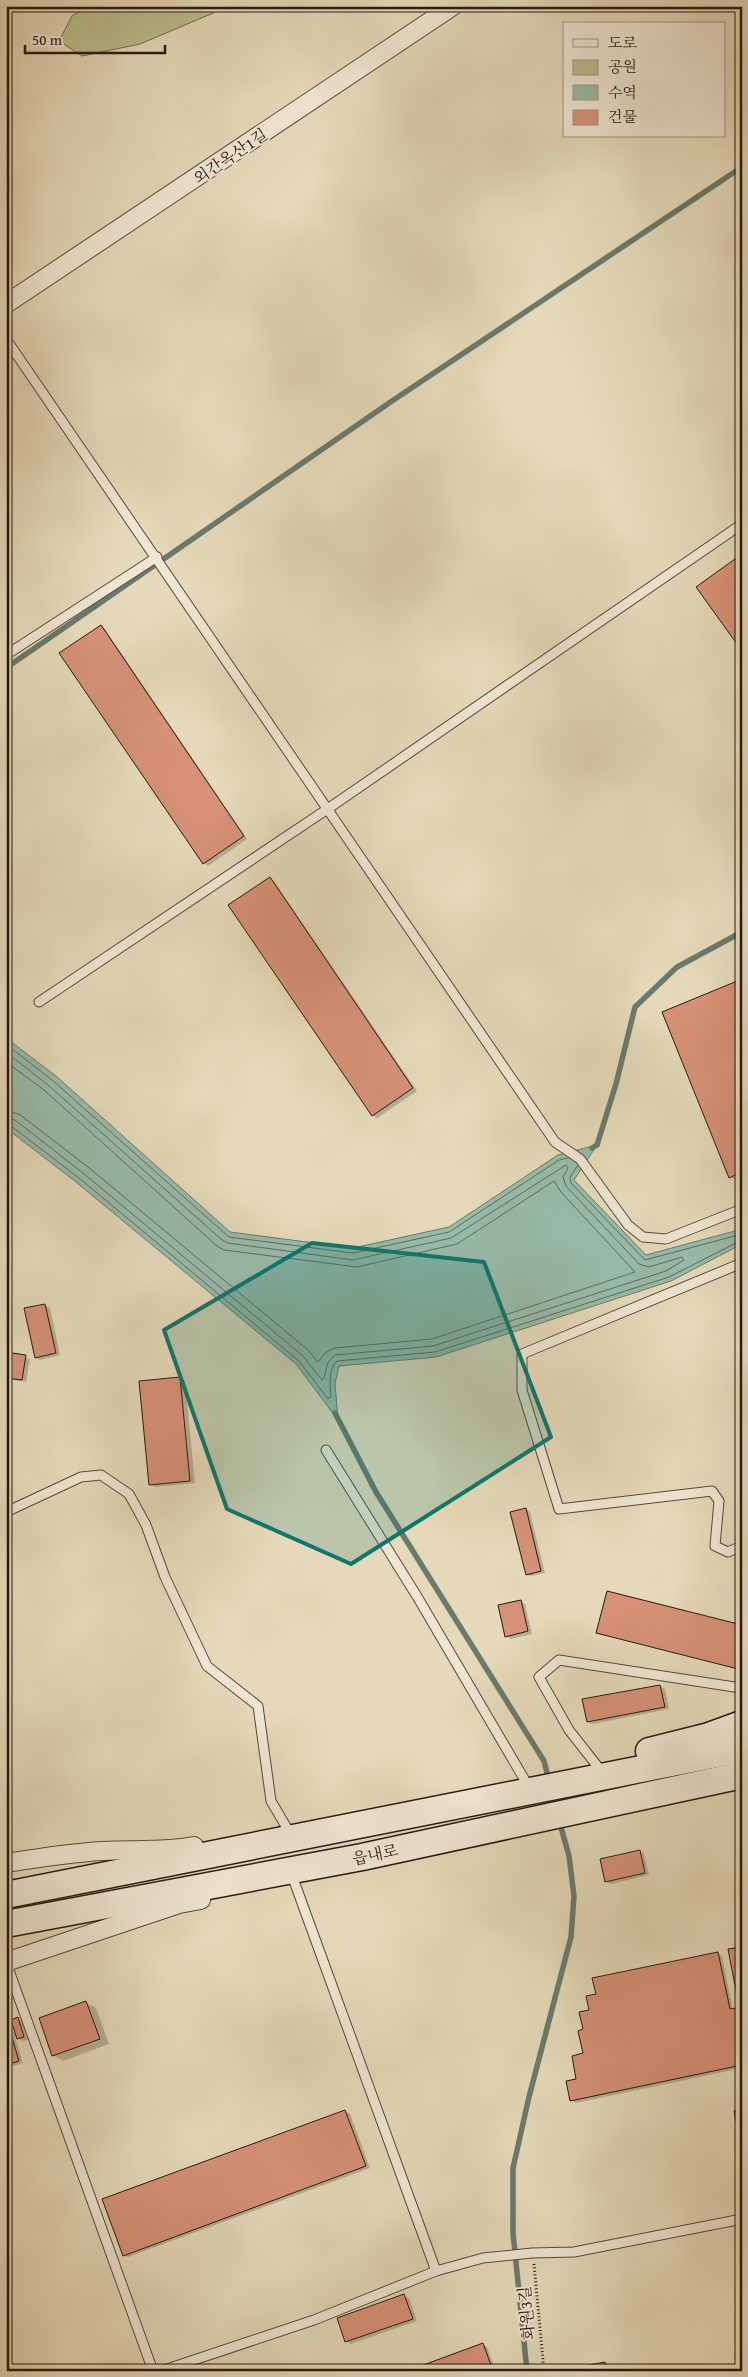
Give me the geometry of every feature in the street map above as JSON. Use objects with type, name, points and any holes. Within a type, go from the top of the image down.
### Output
[{"type":"street","name":"외간옥산1길","points":[[6,304],[453,6]]},
{"type":"street","points":[[605,1777],[645,1752],[709,1736],[742,1724]]},
{"type":"street","name":"읍내로","points":[[6,1895],[742,1749]]},
{"type":"street","name":"읍내로","points":[[6,1924],[396,1850],[742,1775]]},
{"type":"street","points":[[6,1962],[179,1904],[315,1876],[396,1850],[564,1831],[742,1790]]},
{"type":"street","points":[[6,1863],[59,1854],[104,1851],[138,1852],[182,1848],[268,1831],[294,1839]]},
{"type":"lane","points":[[6,338],[556,1142],[580,1160],[628,1224],[644,1237],[666,1239],[742,1209]]},
{"type":"lane","points":[[39,1002],[328,808],[742,524]]},
{"type":"lane","points":[[6,655],[157,557]]},
{"type":"lane","points":[[742,1263],[522,1354],[522,1390],[559,1509],[712,1491],[719,1501],[715,1546],[728,1552],[742,1546]]},
{"type":"lane","points":[[326,1450],[418,1598],[544,1789]]},
{"type":"lane","points":[[6,1512],[81,1477],[101,1475],[129,1494],[146,1525],[165,1577],[207,1666],[258,1706],[271,1800],[294,1839]]},
{"type":"lane","points":[[605,1777],[570,1730],[539,1677],[559,1660],[741,1688]]},
{"type":"lane","points":[[294,1881],[436,2271]]},
{"type":"lane","points":[[6,1962],[153,2371]]},
{"type":"lane","points":[[162,2371],[314,2320],[436,2271],[483,2258],[532,2253],[574,2252],[742,2219]]},
{"type":"path","name":"화원3길","points":[[532,2253],[544,2371]]},
{"type":"highlighted area","points":[[312,1243],[484,1262],[551,1437],[351,1564],[227,1509],[164,1330]]},
{"type":"green space","points":[[87,6],[230,6],[140,44],[82,56],[59,41],[72,16]]},
{"type":"water","points":[[6,1038],[56,1076],[230,1232],[353,1248],[449,1227],[558,1155],[597,1145],[574,1180],[646,1255],[742,1229],[742,1244],[671,1281],[436,1357],[339,1366],[335,1383],[338,1420],[296,1364],[76,1182],[6,1128]]},
{"type":"building","points":[[742,554],[742,651],[696,587]]},
{"type":"building","points":[[101,625],[244,836],[203,864],[59,653]]},
{"type":"building","points":[[270,877],[413,1088],[372,1116],[228,905]]},
{"type":"building","points":[[742,979],[742,1172],[729,1178],[662,1012]]},
{"type":"building","points":[[45,1304],[56,1353],[35,1358],[24,1308]]},
{"type":"building","points":[[6,1352],[26,1355],[22,1380],[6,1378]]},
{"type":"building","points":[[180,1377],[190,1481],[149,1485],[139,1381]]},
{"type":"building","points":[[526,1508],[541,1571],[526,1575],[510,1512]]},
{"type":"building","points":[[607,1591],[742,1625],[742,1670],[596,1633]]},
{"type":"building","points":[[521,1600],[528,1631],[505,1637],[498,1605]]},
{"type":"building","points":[[660,1685],[665,1707],[587,1722],[582,1699]]},
{"type":"building","points":[[640,1850],[645,1873],[605,1882],[600,1859]]},
{"type":"building","points":[[742,1947],[742,1990],[736,1991],[728,1949]]},
{"type":"building","points":[[718,1952],[730,2009],[742,2007],[742,2065],[570,2101],[566,2081],[576,2079],[572,2056],[583,2053],[578,2031],[583,2029],[579,2012],[589,2010],[586,1996],[596,1994],[592,1978]]},
{"type":"building","points":[[86,2001],[100,2039],[52,2056],[39,2018]]},
{"type":"building","points":[[18,2017],[24,2037],[17,2039],[11,2020]]},
{"type":"building","points":[[9,2028],[19,2061],[6,2065],[6,2029]]},
{"type":"building","points":[[345,2110],[366,2166],[123,2256],[102,2199]]},
{"type":"building","points":[[742,2110],[742,2135],[739,2136],[734,2111]]},
{"type":"building","points":[[404,2294],[413,2319],[345,2342],[337,2318]]},
{"type":"building","points":[[483,2343],[493,2371],[407,2371]]},
{"type":"building","points":[[605,2362],[607,2371],[557,2371]]},
{"type":"waterway","points":[[6,668],[392,401],[742,167]]},
{"type":"waterway","points":[[592,1148],[597,1145],[616,1084],[635,1007],[677,967],[742,932]]},
{"type":"waterway","points":[[335,1413],[376,1492],[544,1761],[549,1780]]},
{"type":"waterway","points":[[527,2371],[513,2233],[513,2168],[529,2097],[571,1937],[574,1896],[569,1856],[559,1820]]}]
